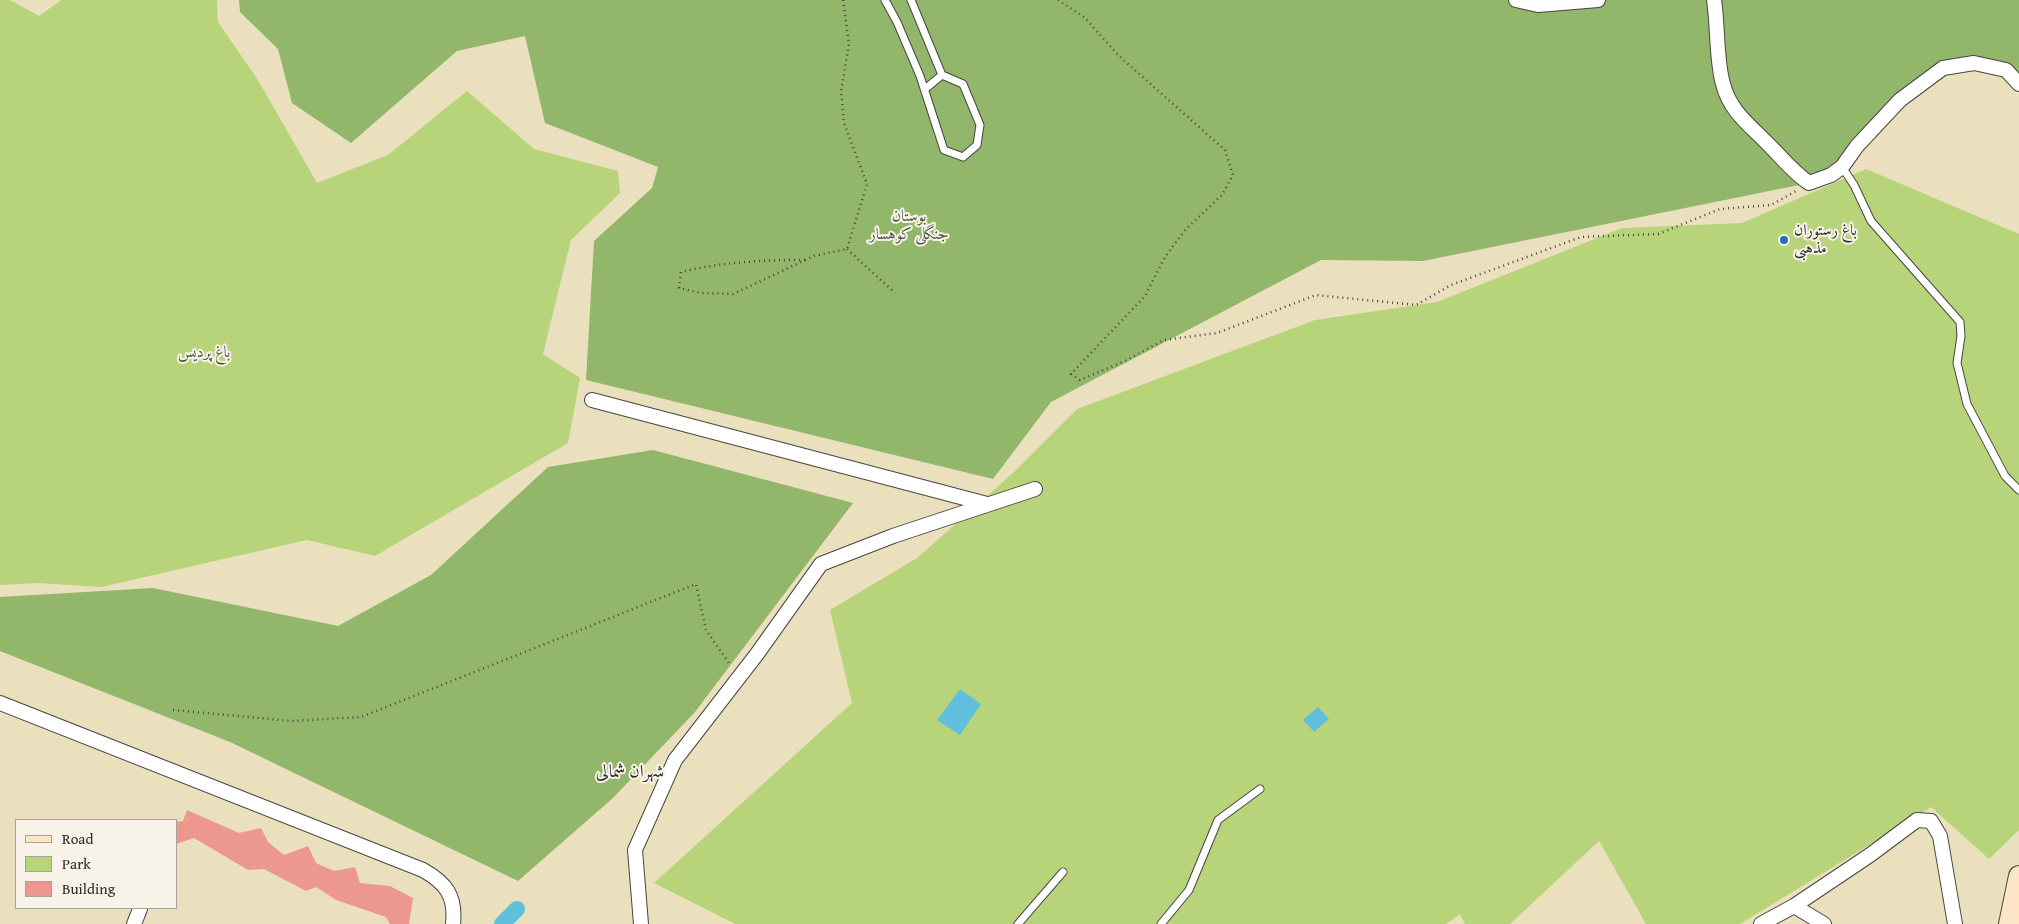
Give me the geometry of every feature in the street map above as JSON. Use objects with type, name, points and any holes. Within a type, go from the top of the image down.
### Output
[{"type":"street","points":[[1516,0],[1538,5],[1598,0]]},
{"type":"street","points":[[1714,0],[1722,83],[1731,106],[1747,125],[1799,177],[1808,183],[1831,176],[1842,167],[1857,146],[1900,100],[1943,68],[1974,63],[2006,70],[2019,84]]},
{"type":"street","points":[[592,400],[988,504]]},
{"type":"street","points":[[641,924],[635,850],[675,760],[739,677],[821,564],[892,536],[1035,489]]},
{"type":"street","points":[[0,703],[422,870],[438,879],[449,894],[454,911],[453,924]]},
{"type":"street","points":[[1761,924],[1794,906],[1870,855],[1917,820],[1931,821],[1940,836],[1955,924]]},
{"type":"street","points":[[2009,924],[2019,876]]},
{"type":"street","points":[[1794,906],[1824,924]]},
{"type":"street","points":[[134,924],[140,909]]},
{"type":"lane","points":[[885,0],[897,22],[925,88],[944,150],[963,157],[977,145],[980,125],[963,84],[942,75],[911,0]]},
{"type":"lane","points":[[925,88],[942,75]]},
{"type":"lane","points":[[1842,167],[1854,185],[1871,220],[1960,322],[1961,336],[1957,363],[1967,404],[2005,476],[2019,490]]},
{"type":"lane","points":[[1161,924],[1189,890],[1218,820],[1260,789]]},
{"type":"lane","points":[[1018,924],[1063,872]]},
{"type":"path","points":[[844,0],[849,44],[841,91],[844,123],[867,184],[847,249]]},
{"type":"path","points":[[1058,0],[1084,17],[1119,56],[1225,150],[1233,175],[1222,195],[1185,230],[1170,251],[1145,296],[1071,374],[1080,380],[1125,361],[1164,340],[1217,333],[1316,295],[1416,305],[1451,285],[1581,237],[1658,234],[1720,209],[1771,205],[1808,183]]},
{"type":"path","points":[[805,260],[762,260],[712,264],[681,272],[680,288],[701,293],[733,294],[814,256],[847,249]]},
{"type":"path","points":[[847,249],[895,293]]},
{"type":"path","points":[[173,710],[292,721],[361,717],[696,584],[706,630],[739,677]]},
{"type":"green space","name":"باغ پردیس","points":[[0,0],[10,0],[39,16],[61,0],[217,0],[218,22],[258,80],[317,183],[388,155],[467,91],[534,149],[618,171],[620,193],[571,240],[543,354],[580,378],[568,443],[375,556],[307,540],[101,587],[38,583],[0,585]]},
{"type":"green space","name":"بوستان جنگلی کوهسار","points":[[239,0],[2019,0],[2019,84],[2006,70],[1943,69],[1900,100],[1842,167],[1809,183],[1423,261],[1321,260],[1051,402],[993,479],[586,380],[594,241],[652,188],[658,167],[545,123],[525,36],[457,51],[351,143],[292,103],[278,49],[240,12]]},
{"type":"green space","points":[[1866,169],[2019,234],[2019,830],[1989,859],[1931,807],[1740,924],[1646,924],[1599,841],[1510,924],[1465,924],[1460,914],[1446,924],[735,924],[654,883],[852,703],[830,610],[917,558],[1013,473],[1077,409],[1315,320],[1437,302],[1622,228],[1742,223]]},
{"type":"green space","points":[[653,450],[853,503],[695,712],[613,798],[518,881],[230,742],[0,651],[0,597],[153,588],[338,626],[431,575],[548,467]]},
{"type":"water","points":[[960,689],[981,704],[960,735],[937,720]]},
{"type":"water","points":[[1318,707],[1329,719],[1314,732],[1303,720]]},
{"type":"building","points":[[187,810],[239,833],[261,828],[268,842],[284,855],[308,846],[316,863],[334,871],[355,867],[360,883],[390,886],[413,898],[409,924],[390,924],[386,917],[336,900],[316,887],[306,891],[264,869],[248,870],[194,838],[178,843],[178,822],[183,821]]},
{"type":"waterway","points":[[502,924],[517,909]]},
{"type":"place","name":"باغ رستوران مذهبی","points":[[1784,240]]},
{"type":"district","name":"شهران شمالی","points":[[630,772]]}]
